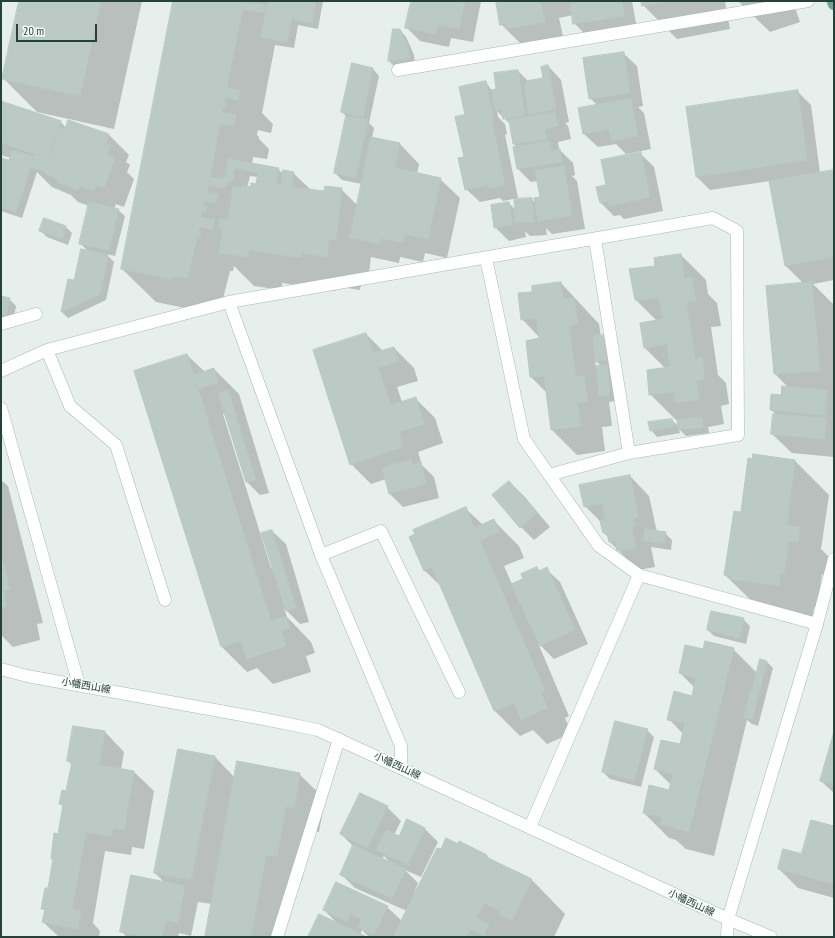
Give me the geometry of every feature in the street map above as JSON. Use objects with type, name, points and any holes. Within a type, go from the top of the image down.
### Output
[{"type":"street","points":[[398,70],[808,1]]},
{"type":"street","points":[[1,371],[47,350],[229,302],[713,218],[737,231],[738,435],[629,453],[549,475]]},
{"type":"street","points":[[595,239],[629,453]]},
{"type":"street","points":[[486,258],[524,439],[599,546],[639,575],[817,624]]},
{"type":"street","points":[[229,302],[321,555],[401,746],[401,768]]},
{"type":"street","points":[[1,324],[36,314]]},
{"type":"street","points":[[47,350],[70,406],[116,445],[165,600]]},
{"type":"street","points":[[1,408],[79,685]]},
{"type":"street","points":[[321,555],[381,531],[459,692]]},
{"type":"street","points":[[727,937],[728,919],[817,624],[834,560]]},
{"type":"street","points":[[530,827],[639,575]]},
{"type":"street","name":"小幡西山線","points":[[1,668],[27,676],[318,730],[728,919],[771,937]]},
{"type":"street","points":[[277,937],[340,739]]},
{"type":"building","points":[[19,1],[101,1],[80,96],[2,79]]},
{"type":"building","points":[[173,1],[244,1],[227,87],[240,90],[238,100],[225,97],[225,108],[223,107],[222,112],[236,115],[234,126],[220,124],[207,192],[218,194],[216,203],[204,201],[203,206],[206,207],[206,212],[202,211],[201,217],[215,220],[213,230],[199,227],[199,232],[201,232],[199,238],[197,238],[187,278],[173,276],[172,279],[121,269]]},
{"type":"building","points":[[244,1],[265,5],[264,13],[242,9]]},
{"type":"building","points":[[268,1],[316,1],[312,23],[292,19],[287,42],[261,37]]},
{"type":"building","points":[[411,1],[465,1],[459,29],[438,25],[436,34],[405,28]]},
{"type":"building","points":[[496,1],[540,1],[545,22],[506,29],[505,24],[500,25]]},
{"type":"building","points":[[570,1],[622,1],[624,16],[573,24]]},
{"type":"building","points":[[641,1],[668,1],[642,6]]},
{"type":"building","points":[[393,29],[400,29],[408,47],[409,58],[388,61]]},
{"type":"building","points":[[624,52],[630,93],[589,99],[583,58]]},
{"type":"building","points":[[352,63],[373,68],[363,117],[341,112]]},
{"type":"building","points":[[548,65],[556,109],[529,114],[524,85],[527,85],[526,81],[543,78],[541,67]]},
{"type":"building","points":[[518,70],[525,115],[503,119],[501,110],[495,110],[491,90],[496,89],[494,73]]},
{"type":"building","points":[[486,81],[492,109],[465,115],[459,87]]},
{"type":"building","points":[[798,90],[807,160],[696,177],[686,107]]},
{"type":"building","points":[[631,99],[638,136],[612,141],[609,129],[583,134],[578,108]]},
{"type":"building","points":[[1,101],[61,121],[44,171],[31,167],[35,154],[1,143]]},
{"type":"building","points":[[492,109],[494,121],[492,121],[505,185],[489,188],[488,185],[465,190],[458,158],[464,157],[455,117]]},
{"type":"building","points":[[555,112],[558,126],[545,129],[547,139],[513,144],[509,120]]},
{"type":"building","points":[[346,116],[368,120],[356,178],[334,173]]},
{"type":"building","points":[[68,120],[109,134],[106,144],[111,145],[107,155],[115,158],[104,188],[96,185],[94,191],[80,186],[78,190],[57,182],[58,179],[44,173],[60,128],[65,129]]},
{"type":"building","points":[[371,137],[400,143],[395,168],[441,178],[428,239],[405,234],[403,243],[381,238],[380,244],[350,238]]},
{"type":"building","points":[[550,141],[551,150],[560,149],[562,162],[517,169],[513,147]]},
{"type":"building","points":[[12,150],[34,157],[16,212],[1,207],[1,158],[9,160]]},
{"type":"building","points":[[641,152],[650,197],[609,206],[608,201],[600,203],[596,187],[606,185],[601,160]]},
{"type":"building","points":[[229,159],[279,168],[275,187],[267,186],[269,175],[235,168],[232,181],[222,188],[208,185],[209,177],[220,179],[225,176]]},
{"type":"building","points":[[564,166],[572,215],[538,221],[534,198],[540,197],[535,171]]},
{"type":"building","points":[[283,170],[294,172],[292,187],[324,191],[325,186],[342,188],[336,240],[329,239],[327,257],[302,253],[301,258],[249,250],[248,257],[219,253],[223,229],[219,228],[220,219],[228,220],[233,187],[251,187],[251,183],[256,184],[258,173],[268,174],[267,186],[276,187],[277,183],[281,184]]},
{"type":"building","points":[[834,170],[834,257],[785,266],[769,181]]},
{"type":"building","points":[[532,198],[534,222],[515,223],[514,199]]},
{"type":"building","points":[[89,202],[119,209],[109,250],[79,244]]},
{"type":"building","points":[[509,202],[513,224],[494,228],[491,205]]},
{"type":"building","points":[[44,218],[66,226],[62,239],[39,231]]},
{"type":"building","points":[[81,249],[108,255],[100,294],[61,312],[68,279],[74,280]]},
{"type":"building","points":[[681,254],[684,278],[692,277],[696,301],[686,302],[695,358],[702,357],[705,379],[696,381],[699,399],[676,403],[674,392],[649,395],[647,370],[670,367],[667,344],[644,348],[640,323],[663,319],[659,298],[635,300],[629,269],[655,266],[654,258]]},
{"type":"building","points":[[561,282],[563,299],[574,298],[578,324],[569,326],[576,377],[584,376],[588,402],[577,402],[581,426],[551,430],[544,376],[530,377],[526,341],[539,338],[536,318],[521,320],[518,293],[532,292],[532,286]]},
{"type":"building","points":[[812,282],[820,371],[774,374],[766,286]]},
{"type":"building","points":[[1,296],[10,298],[6,316],[1,315]]},
{"type":"building","points":[[366,333],[373,353],[394,347],[399,361],[378,368],[391,405],[416,397],[424,424],[399,432],[403,447],[350,465],[313,350]]},
{"type":"building","points":[[605,335],[607,360],[595,362],[593,336]]},
{"type":"building","points":[[187,354],[194,375],[214,368],[218,382],[198,389],[271,621],[286,616],[290,628],[281,631],[286,646],[247,659],[241,641],[221,647],[134,371]]},
{"type":"building","points":[[607,365],[610,395],[599,396],[596,366]]},
{"type":"building","points":[[782,386],[827,390],[825,415],[770,410],[771,394],[781,395]]},
{"type":"building","points":[[228,390],[256,480],[246,482],[218,393]]},
{"type":"building","points":[[773,414],[826,418],[824,439],[771,434]]},
{"type":"building","points":[[702,417],[703,427],[678,430],[677,420]]},
{"type":"building","points":[[672,419],[674,427],[650,431],[648,422]]},
{"type":"building","points":[[753,454],[795,460],[787,525],[800,527],[798,542],[789,541],[784,574],[781,574],[779,586],[731,579],[731,576],[724,575],[734,511],[741,512],[748,458],[752,459]]},
{"type":"building","points":[[411,460],[412,465],[421,462],[426,484],[389,494],[382,468]]},
{"type":"building","points":[[630,475],[638,517],[633,518],[635,526],[632,527],[636,548],[617,551],[615,541],[609,542],[607,533],[603,533],[600,521],[605,520],[602,503],[584,507],[579,485]]},
{"type":"building","points":[[509,481],[537,513],[520,528],[492,495]]},
{"type":"building","points":[[466,507],[474,528],[494,519],[500,532],[480,541],[545,691],[541,693],[547,708],[521,720],[514,703],[494,711],[432,567],[424,571],[409,537],[415,534],[413,530]]},
{"type":"building","points":[[645,529],[666,532],[664,544],[643,540]]},
{"type":"building","points":[[272,530],[296,608],[286,611],[261,533]]},
{"type":"building","points":[[1,555],[10,589],[4,591],[7,606],[1,608]]},
{"type":"building","points":[[537,567],[539,571],[547,567],[575,630],[540,646],[511,584],[523,579],[521,574]]},
{"type":"building","points":[[711,611],[744,618],[739,638],[707,630]]},
{"type":"building","points":[[705,641],[734,648],[689,832],[660,824],[662,817],[643,813],[649,785],[669,790],[673,774],[654,769],[661,740],[680,744],[685,723],[667,720],[674,691],[692,696],[696,678],[679,673],[685,645],[703,649]]},
{"type":"building","points":[[760,659],[767,661],[759,693],[752,691]]},
{"type":"building","points":[[751,691],[759,693],[752,720],[744,718]]},
{"type":"building","points":[[615,721],[648,729],[634,781],[602,772]]},
{"type":"building","points":[[73,726],[105,731],[99,765],[134,771],[124,830],[113,828],[111,836],[86,832],[72,909],[81,910],[78,929],[42,922],[45,909],[41,909],[45,888],[48,888],[53,859],[51,859],[54,833],[58,834],[63,805],[59,804],[62,790],[66,791],[72,762],[67,761]]},
{"type":"building","points":[[834,732],[834,785],[820,781]]},
{"type":"building","points":[[178,749],[215,756],[191,880],[154,873]]},
{"type":"building","points":[[237,761],[300,773],[294,808],[286,806],[277,856],[266,855],[251,937],[205,937]]},
{"type":"building","points":[[360,793],[388,806],[367,848],[340,834]]},
{"type":"building","points":[[407,819],[425,828],[408,865],[376,850],[386,830],[399,836]]},
{"type":"building","points":[[811,820],[834,826],[834,861],[802,853]]},
{"type":"building","points":[[446,838],[458,844],[459,841],[487,855],[486,857],[532,879],[512,921],[499,914],[500,911],[484,903],[476,918],[489,924],[484,936],[470,929],[466,937],[393,937],[437,848],[441,849]]},
{"type":"building","points":[[353,845],[406,869],[392,898],[340,875]]},
{"type":"building","points":[[783,849],[834,862],[834,884],[778,869]]},
{"type":"building","points":[[131,875],[185,886],[178,923],[166,920],[162,937],[148,937],[120,932]]},
{"type":"building","points":[[336,882],[388,906],[374,935],[358,927],[362,919],[350,914],[347,921],[323,910]]},
{"type":"building","points":[[319,914],[367,937],[308,937]]}]
